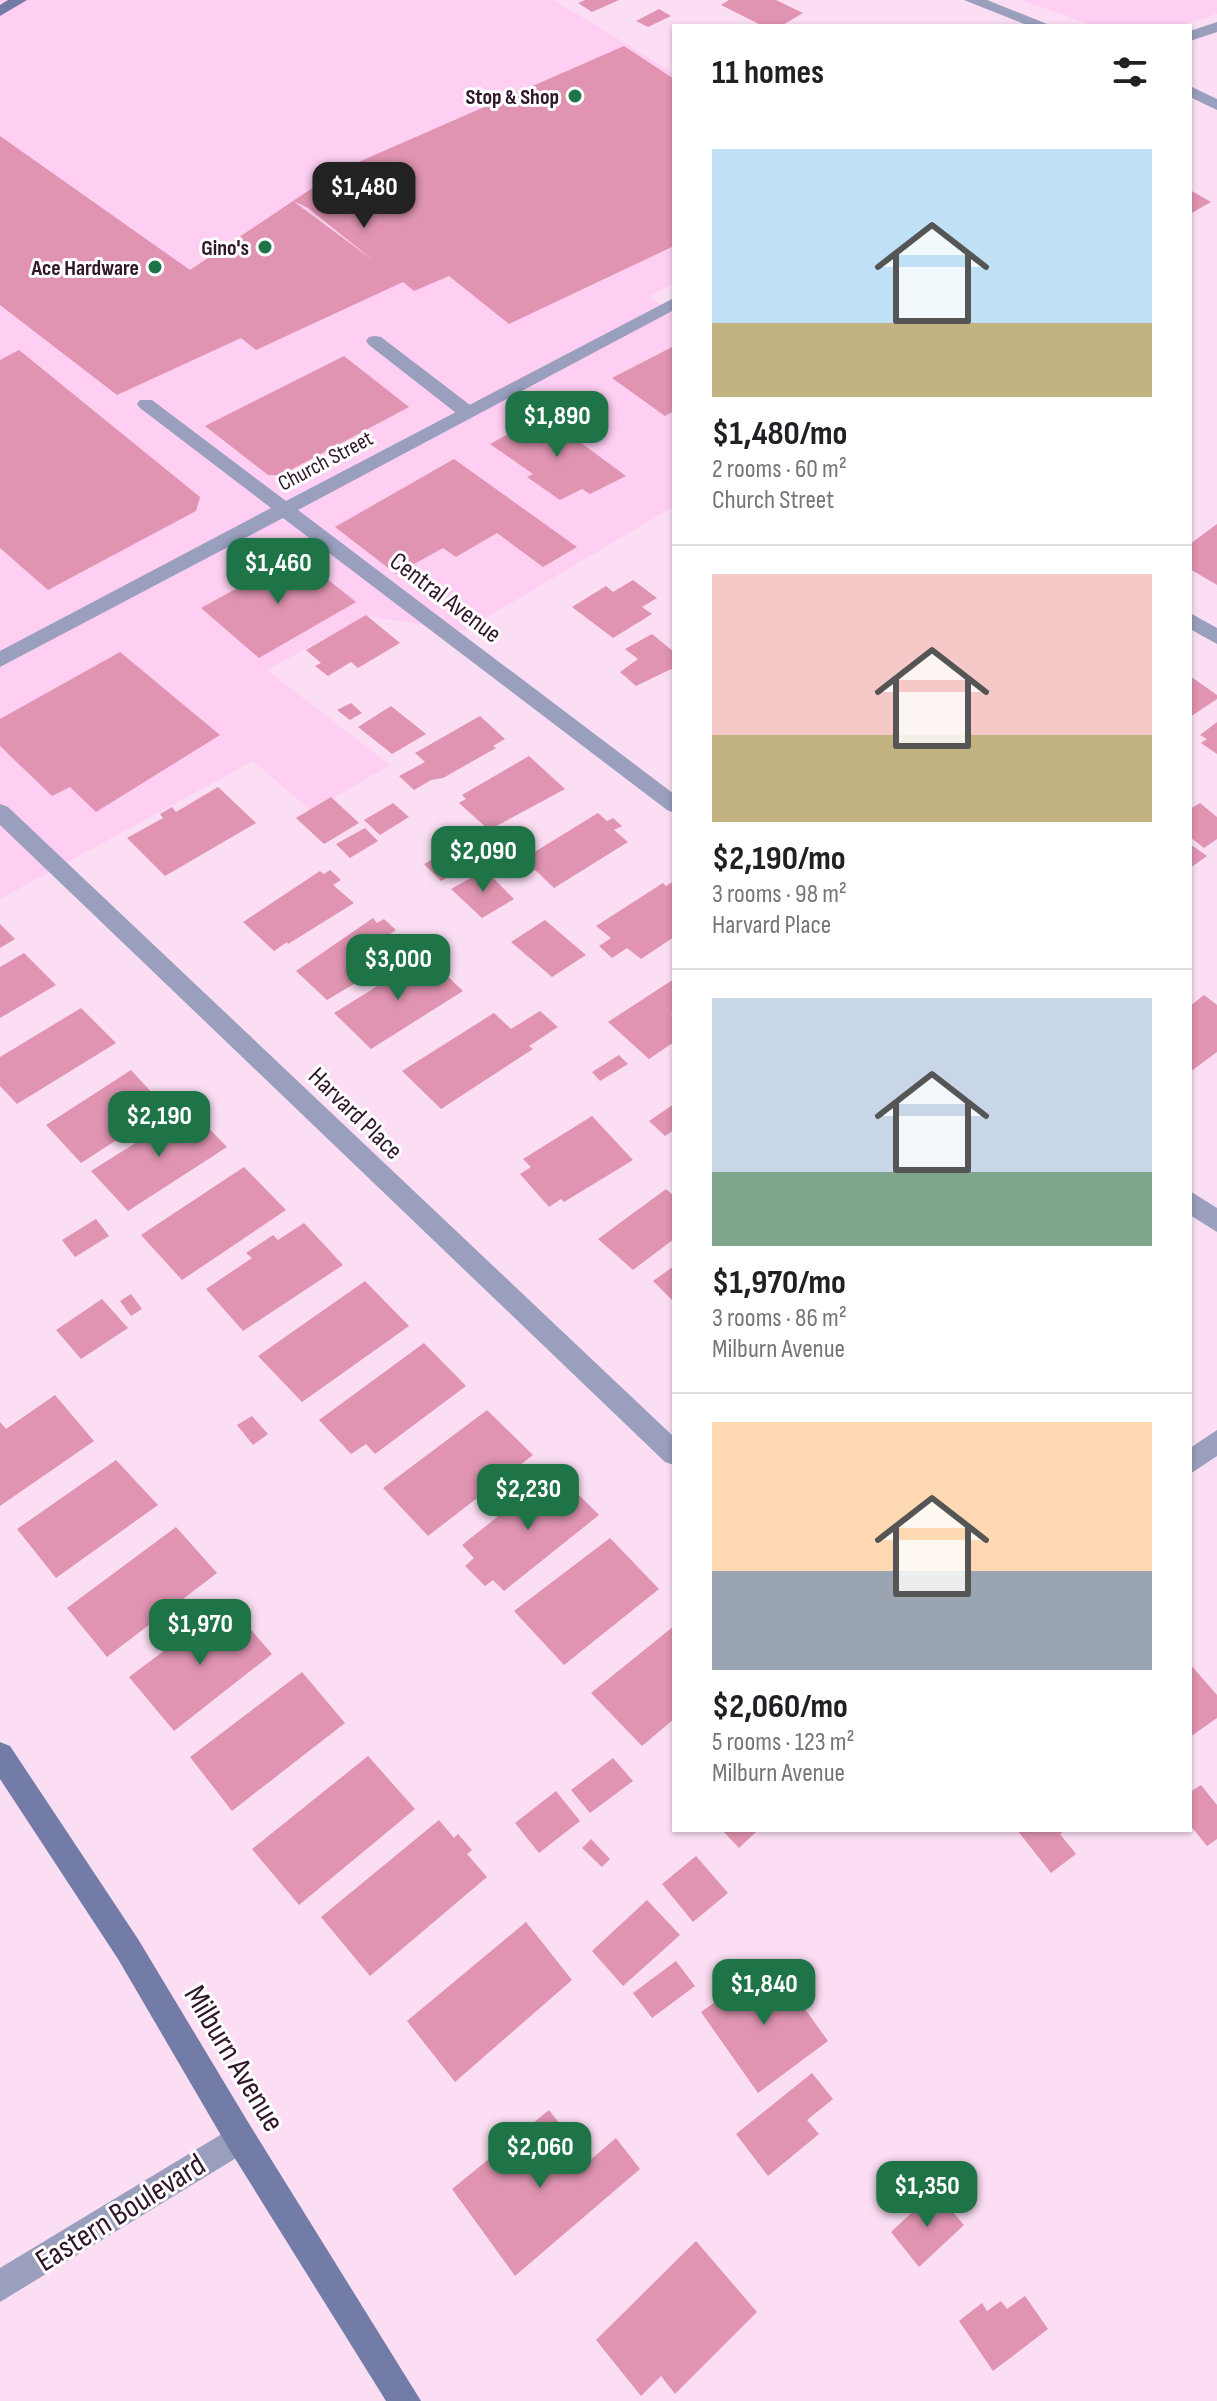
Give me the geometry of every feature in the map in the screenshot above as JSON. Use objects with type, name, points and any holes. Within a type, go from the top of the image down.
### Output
[{"type":"main road","points":[[0,11],[19,0]]},
{"type":"main road","name":"Milburn Avenue","points":[[0,1755],[128,1949],[240,2138],[405,2401]]},
{"type":"street","points":[[972,0],[1038,24]]},
{"type":"street","points":[[1192,35],[1217,27]]},
{"type":"street","points":[[1192,92],[1217,105]]},
{"type":"street","name":"Church Street","points":[[0,660],[672,305]]},
{"type":"street","points":[[375,341],[467,412]]},
{"type":"street","name":"Central Avenue","points":[[146,404],[672,803]]},
{"type":"street","points":[[1192,621],[1217,637]]},
{"type":"street","name":"Harvard Place","points":[[0,812],[672,1452]]},
{"type":"street","points":[[1192,1203],[1217,1222]]},
{"type":"street","points":[[1192,1461],[1217,1441]]},
{"type":"street","name":"Eastern Boulevard","points":[[0,2286],[240,2138]]},
{"type":"shaded area","points":[[0,0],[554,0],[672,72],[672,284],[649,296],[672,313],[672,507],[464,631],[366,616],[267,670],[390,765],[311,811],[253,761],[0,899]]},
{"type":"shaded area","points":[[1021,0],[1217,0],[1217,14],[1185,24],[1088,24]]},
{"type":"building","points":[[585,0],[619,0],[592,12],[578,3]]},
{"type":"building","points":[[729,0],[776,0],[803,13],[784,24],[759,24],[721,5]]},
{"type":"building","points":[[659,9],[671,16],[648,27],[636,21]]},
{"type":"building","points":[[624,46],[672,78],[672,247],[509,324],[449,276],[414,291],[403,282],[256,350],[241,338],[117,395],[0,305],[0,136],[190,270],[293,201],[338,171]],"holes":[[[293,201],[308,208],[374,261]]]},
{"type":"building","points":[[1192,191],[1211,202],[1192,213]]},
{"type":"building","points":[[672,347],[672,412],[665,416],[612,378]]},
{"type":"building","points":[[19,350],[200,497],[196,511],[48,590],[0,548],[0,360]]},
{"type":"building","points":[[344,356],[409,407],[281,475],[268,475],[205,426]]},
{"type":"building","points":[[543,415],[626,476],[590,494],[582,489],[560,500],[527,477],[533,474],[490,444]]},
{"type":"building","points":[[454,459],[577,547],[543,567],[497,533],[456,557],[443,548],[396,574],[335,527]]},
{"type":"building","points":[[1217,524],[1217,585],[1192,570],[1192,543]]},
{"type":"building","points":[[297,555],[356,602],[259,658],[201,608]]},
{"type":"building","points":[[633,580],[657,598],[642,607],[652,614],[613,638],[572,607],[606,586],[613,592]]},
{"type":"building","points":[[366,615],[400,643],[358,668],[351,662],[328,676],[315,666],[321,663],[306,650]]},
{"type":"building","points":[[652,634],[672,650],[672,670],[636,686],[620,672],[638,659],[625,649]]},
{"type":"building","points":[[120,652],[220,735],[96,812],[70,787],[52,796],[0,746],[0,719]]},
{"type":"building","points":[[1192,677],[1217,695],[1217,699],[1192,716]]},
{"type":"building","points":[[351,703],[362,713],[350,720],[337,710]]},
{"type":"building","points":[[391,706],[426,734],[392,754],[358,727]]},
{"type":"building","points":[[480,716],[505,739],[493,746],[496,748],[443,778],[431,780],[414,790],[399,776],[425,762],[415,753]]},
{"type":"building","points":[[1217,722],[1217,754],[1201,743],[1207,739],[1200,735]]},
{"type":"building","points":[[529,756],[565,789],[489,830],[459,803],[466,799],[462,795]]},
{"type":"building","points":[[218,787],[256,823],[165,876],[127,838],[163,818],[160,814],[172,807],[176,812]]},
{"type":"building","points":[[331,797],[359,823],[324,844],[296,818]]},
{"type":"building","points":[[393,803],[409,817],[380,835],[364,820]]},
{"type":"building","points":[[1200,803],[1217,817],[1217,839],[1204,848],[1192,839],[1192,808]]},
{"type":"building","points":[[598,813],[607,821],[613,818],[622,826],[614,830],[628,842],[554,888],[535,870],[526,876],[517,868],[526,863],[523,859]]},
{"type":"building","points":[[365,828],[378,841],[350,858],[336,844]]},
{"type":"building","points":[[1192,845],[1207,856],[1192,867]]},
{"type":"building","points":[[451,849],[468,866],[441,881],[424,864]]},
{"type":"building","points":[[330,870],[341,880],[333,885],[354,903],[288,944],[274,951],[243,922],[320,871],[324,874]]},
{"type":"building","points":[[485,870],[514,899],[482,918],[451,889]]},
{"type":"building","points":[[672,882],[672,938],[641,959],[627,948],[612,958],[599,946],[611,938],[596,926],[663,883],[666,886]]},
{"type":"building","points":[[373,918],[377,923],[384,919],[396,930],[387,936],[406,953],[327,1000],[296,971]]},
{"type":"building","points":[[545,920],[586,955],[552,977],[511,942]]},
{"type":"building","points":[[0,924],[15,939],[0,948]]},
{"type":"building","points":[[24,953],[56,985],[0,1018],[0,967]]},
{"type":"building","points":[[426,956],[463,991],[371,1049],[334,1013]]},
{"type":"building","points":[[672,980],[672,1043],[649,1059],[608,1022]]},
{"type":"building","points":[[1204,995],[1217,1005],[1217,1052],[1192,1071],[1192,1004]]},
{"type":"building","points":[[81,1008],[116,1043],[17,1104],[0,1086],[0,1057]]},
{"type":"building","points":[[540,1011],[558,1027],[529,1046],[533,1049],[441,1109],[402,1071],[494,1013],[511,1029]]},
{"type":"building","points":[[619,1055],[628,1064],[600,1081],[592,1072]]},
{"type":"building","points":[[131,1070],[166,1108],[81,1163],[46,1125]]},
{"type":"building","points":[[672,1105],[672,1131],[665,1136],[649,1121]]},
{"type":"building","points":[[189,1108],[227,1147],[128,1211],[91,1171],[137,1142],[133,1138],[150,1127],[153,1131]]},
{"type":"building","points":[[592,1116],[633,1160],[564,1202],[561,1199],[549,1207],[520,1174],[531,1167],[523,1159]]},
{"type":"building","points":[[244,1167],[286,1210],[182,1280],[141,1235]]},
{"type":"building","points":[[666,1189],[672,1194],[672,1241],[633,1270],[598,1239]]},
{"type":"building","points":[[96,1219],[109,1236],[75,1257],[62,1240]]},
{"type":"building","points":[[304,1223],[343,1265],[243,1331],[206,1289],[252,1258],[246,1253],[273,1235],[278,1240]]},
{"type":"building","points":[[672,1267],[672,1300],[653,1281]]},
{"type":"building","points":[[365,1281],[409,1326],[302,1402],[258,1356]]},
{"type":"building","points":[[131,1294],[142,1309],[131,1316],[120,1301]]},
{"type":"building","points":[[102,1299],[128,1328],[81,1359],[56,1330]]},
{"type":"building","points":[[424,1343],[466,1386],[375,1454],[366,1444],[351,1454],[319,1420]]},
{"type":"building","points":[[55,1395],[94,1441],[0,1506],[0,1422],[6,1429]]},
{"type":"building","points":[[487,1410],[533,1455],[428,1536],[383,1488]]},
{"type":"building","points":[[252,1416],[268,1434],[253,1445],[237,1425]]},
{"type":"building","points":[[116,1460],[158,1505],[56,1578],[17,1529]]},
{"type":"building","points":[[555,1471],[599,1515],[504,1591],[493,1580],[485,1586],[465,1566],[474,1558],[462,1545]]},
{"type":"building","points":[[176,1527],[217,1573],[107,1657],[67,1608]]},
{"type":"building","points":[[610,1538],[659,1589],[564,1665],[514,1611]]},
{"type":"building","points":[[228,1603],[272,1654],[174,1731],[129,1677]]},
{"type":"building","points":[[672,1628],[672,1721],[642,1746],[591,1693]]},
{"type":"building","points":[[1192,1666],[1217,1695],[1217,1718],[1192,1736]]},
{"type":"building","points":[[302,1672],[345,1723],[232,1811],[190,1757]]},
{"type":"building","points":[[368,1756],[415,1809],[299,1905],[252,1849]]},
{"type":"building","points":[[613,1758],[633,1781],[590,1813],[571,1790]]},
{"type":"building","points":[[1201,1785],[1217,1805],[1217,1839],[1207,1846],[1192,1827],[1192,1791]]},
{"type":"building","points":[[556,1791],[580,1821],[539,1853],[515,1823]]},
{"type":"building","points":[[439,1820],[454,1838],[458,1834],[472,1850],[467,1854],[487,1877],[370,1976],[321,1917]]},
{"type":"building","points":[[724,1832],[756,1832],[739,1848]]},
{"type":"building","points":[[1019,1832],[1062,1832],[1060,1834],[1076,1854],[1051,1873]]},
{"type":"building","points":[[591,1839],[610,1859],[602,1867],[582,1848]]},
{"type":"building","points":[[696,1856],[728,1893],[693,1922],[662,1884]]},
{"type":"building","points":[[647,1900],[680,1935],[623,1986],[592,1951]]},
{"type":"building","points":[[526,1922],[572,1980],[455,2082],[407,2021]]},
{"type":"building","points":[[676,1961],[695,1986],[652,2018],[633,1993]]},
{"type":"building","points":[[771,1962],[828,2041],[758,2093],[701,2012]]},
{"type":"building","points":[[812,2073],[833,2099],[807,2120],[819,2134],[768,2176],[736,2134]]},
{"type":"building","points":[[549,2110],[589,2161],[616,2138],[640,2169],[515,2276],[452,2189]]},
{"type":"building","points":[[935,2191],[964,2225],[919,2267],[891,2232]]},
{"type":"building","points":[[696,2241],[757,2312],[675,2394],[661,2376],[641,2396],[596,2340]]},
{"type":"building","points":[[1025,2296],[1048,2329],[993,2371],[959,2321],[982,2303],[987,2311],[1001,2301],[1007,2309]]},
{"type":"place","name":"Stop & Shop","points":[[575,96]]},
{"type":"place","name":"Gino's","points":[[265,247]]},
{"type":"place","name":"Ace Hardware","points":[[155,267]]}]
